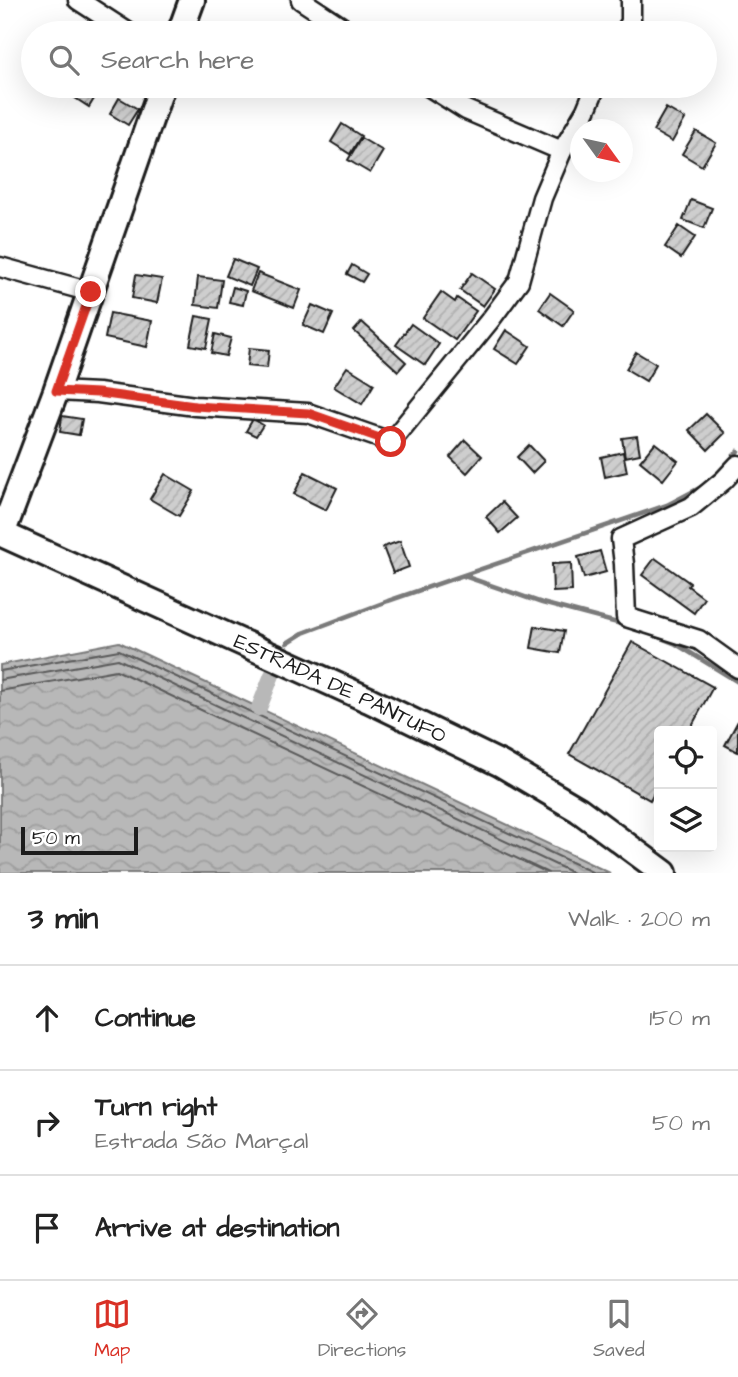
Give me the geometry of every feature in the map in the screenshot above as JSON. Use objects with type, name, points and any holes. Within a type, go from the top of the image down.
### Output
[{"type":"street","points":[[78,0],[110,21]]},
{"type":"street","points":[[184,21],[192,0]]},
{"type":"street","points":[[301,0],[333,21]]},
{"type":"street","points":[[631,0],[631,21]]},
{"type":"street","points":[[1,533],[56,391],[158,98]]},
{"type":"street","points":[[447,98],[466,110],[562,151]]},
{"type":"street","points":[[56,391],[98,393],[195,406],[308,413],[391,442],[492,319],[519,281],[542,198],[562,151],[591,98]]},
{"type":"street","points":[[0,267],[91,292]]},
{"type":"street","points":[[738,465],[691,507],[621,540],[626,617],[699,640],[738,668]]},
{"type":"street","name":"ESTRADA DE PANTUFO","points":[[1,533],[369,700],[502,764],[579,810],[664,873]]},
{"type":"water","points":[[119,642],[610,873],[0,873],[0,665]]},
{"type":"building","points":[[75,98],[94,98],[89,107]]},
{"type":"building","points":[[119,98],[138,109],[128,125],[110,114]]},
{"type":"building","points":[[666,108],[685,119],[672,142],[653,131]]},
{"type":"building","points":[[342,124],[361,136],[350,154],[331,142]]},
{"type":"building","points":[[696,131],[716,143],[702,166],[682,154]]},
{"type":"building","points":[[361,138],[383,151],[370,173],[348,160]]},
{"type":"building","points":[[691,200],[712,208],[704,228],[683,220]]},
{"type":"building","points":[[679,226],[695,237],[681,258],[665,247]]},
{"type":"building","points":[[233,259],[257,269],[250,286],[226,276]]},
{"type":"building","points":[[352,265],[367,274],[362,282],[347,274]]},
{"type":"building","points":[[258,273],[301,290],[294,308],[251,291]]},
{"type":"building","points":[[472,273],[495,289],[483,306],[460,290]]},
{"type":"building","points":[[136,275],[162,279],[157,303],[132,298]]},
{"type":"building","points":[[198,277],[222,280],[218,308],[195,305]]},
{"type":"building","points":[[233,287],[246,291],[243,305],[229,302]]},
{"type":"building","points":[[441,292],[455,302],[457,298],[476,311],[455,340],[423,318]]},
{"type":"building","points":[[550,293],[574,310],[563,326],[539,309]]},
{"type":"building","points":[[312,305],[333,314],[324,334],[303,325]]},
{"type":"building","points":[[110,313],[152,321],[147,347],[105,338]]},
{"type":"building","points":[[196,316],[212,319],[206,348],[190,345]]},
{"type":"building","points":[[362,322],[406,362],[398,371],[354,331]]},
{"type":"building","points":[[411,324],[439,344],[425,365],[396,345]]},
{"type":"building","points":[[506,330],[530,346],[518,364],[494,349]]},
{"type":"building","points":[[215,334],[231,338],[226,356],[211,353]]},
{"type":"building","points":[[249,348],[269,350],[267,368],[247,366]]},
{"type":"building","points":[[636,352],[656,364],[646,381],[626,369]]},
{"type":"building","points":[[347,367],[374,384],[362,404],[334,387]]},
{"type":"building","points":[[706,414],[725,433],[708,450],[689,430]]},
{"type":"building","points":[[62,416],[82,419],[79,435],[60,432]]},
{"type":"building","points":[[253,419],[263,425],[256,436],[246,431]]},
{"type":"building","points":[[637,436],[640,454],[625,457],[622,438]]},
{"type":"building","points":[[465,440],[482,456],[467,473],[450,457]]},
{"type":"building","points":[[655,443],[678,461],[663,480],[640,461]]},
{"type":"building","points":[[529,445],[544,461],[532,473],[517,457]]},
{"type":"building","points":[[623,452],[627,472],[605,477],[601,457]]},
{"type":"building","points":[[305,472],[337,488],[326,510],[294,494]]},
{"type":"building","points":[[165,474],[194,491],[179,516],[150,499]]},
{"type":"building","points":[[502,502],[517,518],[500,533],[486,517]]},
{"type":"building","points":[[400,541],[409,567],[393,573],[383,547]]},
{"type":"building","points":[[600,551],[606,572],[584,578],[578,557]]},
{"type":"building","points":[[655,558],[690,583],[688,586],[704,598],[694,613],[642,575]]},
{"type":"building","points":[[571,563],[572,591],[553,592],[552,564]]},
{"type":"building","points":[[535,626],[564,631],[560,653],[531,648]]},
{"type":"building","points":[[632,642],[713,687],[692,726],[654,726],[654,792],[650,800],[569,754]]},
{"type":"building","points":[[738,721],[738,752],[725,745]]},
{"type":"waterway","points":[[287,643],[303,633],[388,601],[667,505],[707,484],[738,451]]},
{"type":"waterway","points":[[464,576],[542,603],[625,625]]},
{"type":"waterway","points":[[643,631],[676,644],[738,682]]},
{"type":"waterway","points":[[259,708],[272,675]]},
{"type":"route","points":[[91,292],[56,391],[98,393],[195,406],[308,413],[391,442]]}]
